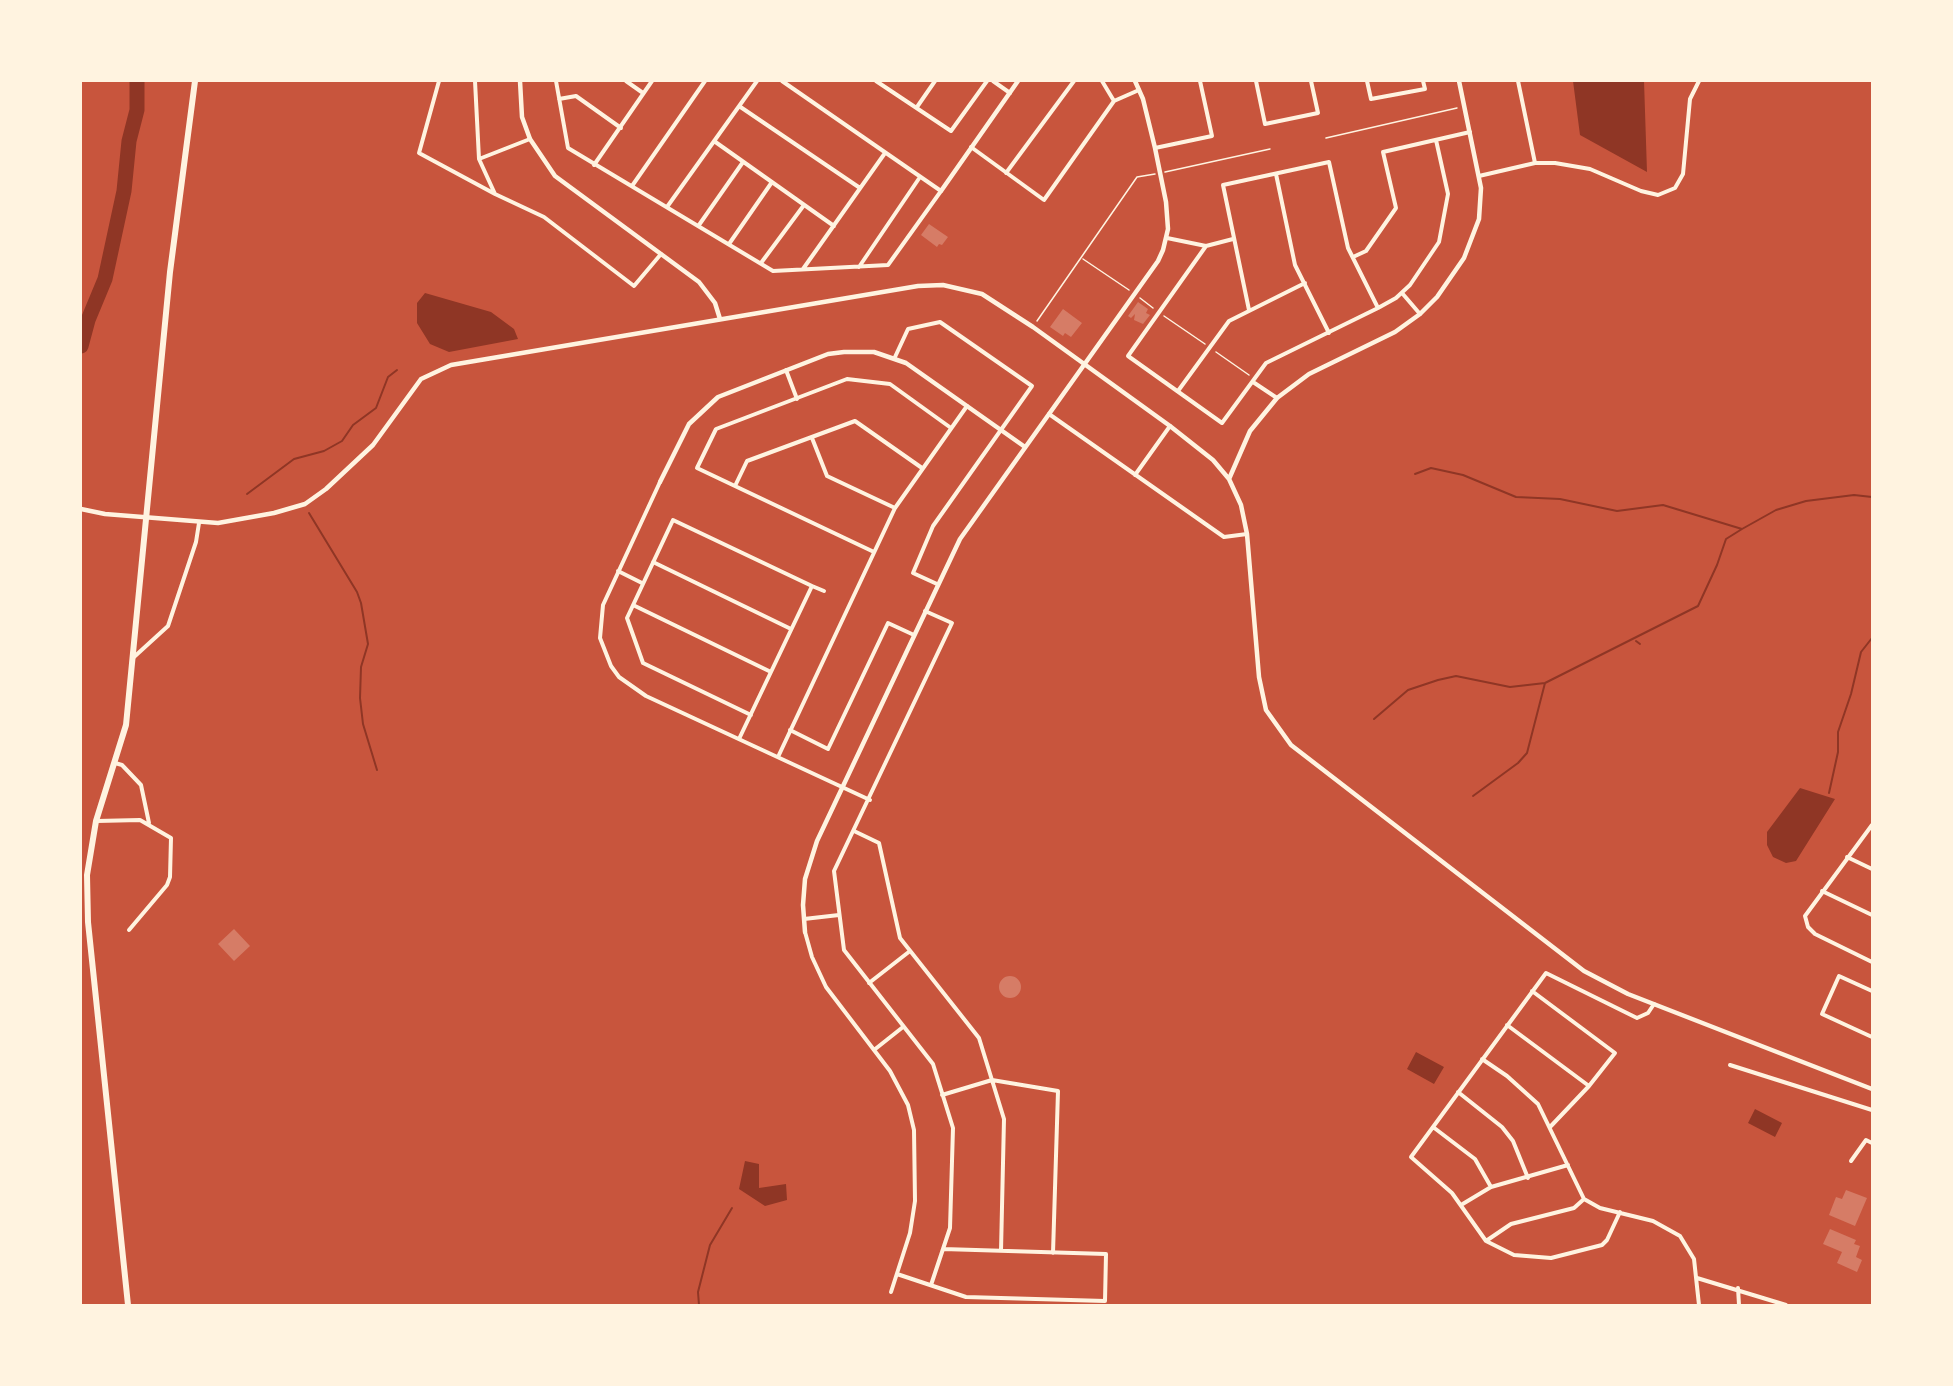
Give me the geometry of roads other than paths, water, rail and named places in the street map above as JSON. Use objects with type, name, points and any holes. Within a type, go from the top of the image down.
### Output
[{"type":"main road","points":[[128,1305],[88,922],[87,875],[96,821],[126,725],[170,272],[195,81]]},
{"type":"street","points":[[439,81],[419,153],[495,194],[544,217],[634,286],[661,254]]},
{"type":"street","points":[[476,81],[479,159],[495,194]]},
{"type":"street","points":[[520,81],[522,117],[530,139],[555,176],[699,282],[715,303],[720,319]]},
{"type":"street","points":[[556,81],[568,148],[774,271],[888,265],[1018,81]]},
{"type":"street","points":[[626,81],[643,93]]},
{"type":"street","points":[[594,165],[652,81]]},
{"type":"street","points":[[632,186],[705,81]]},
{"type":"street","points":[[667,207],[757,81]]},
{"type":"street","points":[[782,81],[940,191]]},
{"type":"street","points":[[876,81],[951,131],[987,81]]},
{"type":"street","points":[[917,107],[936,81]]},
{"type":"street","points":[[993,81],[1010,93]]},
{"type":"street","points":[[1006,173],[1074,81]]},
{"type":"street","points":[[1102,81],[1114,100]]},
{"type":"street","points":[[891,1292],[910,1233],[915,1201],[914,1131],[900,1088],[826,987],[812,957],[805,932],[805,879],[810,859],[937,584],[974,516],[1158,261],[1167,238],[1168,218],[1155,148],[1135,81]]},
{"type":"street","points":[[1155,148],[1212,135],[1200,81]]},
{"type":"street","points":[[1256,81],[1265,124],[1318,113],[1311,81]]},
{"type":"street","points":[[1367,81],[1371,99],[1425,89],[1423,81]]},
{"type":"street","points":[[1229,479],[1250,431],[1277,398],[1309,374],[1395,332],[1420,314],[1437,297],[1464,258],[1473,239],[1480,212],[1479,176],[1460,81]]},
{"type":"street","points":[[1518,81],[1535,163]]},
{"type":"street","points":[[1479,176],[1535,163],[1581,167],[1641,191],[1658,195],[1675,188],[1683,174],[1690,99],[1699,81]]},
{"type":"street","points":[[971,147],[1044,200],[1114,100],[1139,90]]},
{"type":"street","points":[[559,99],[576,96],[621,128]]},
{"type":"street","points":[[739,106],[860,188]]},
{"type":"street","points":[[1353,257],[1366,250],[1396,208],[1383,152],[1471,132]]},
{"type":"street","points":[[479,159],[530,139]]},
{"type":"street","points":[[1206,246],[1128,356],[1222,423],[1266,363],[1378,308],[1402,293],[1439,242],[1448,194],[1436,140]]},
{"type":"street","points":[[714,141],[834,226]]},
{"type":"street","points":[[803,269],[885,153]]},
{"type":"street","points":[[699,225],[743,162]]},
{"type":"street","points":[[1249,310],[1223,185],[1329,162],[1348,248],[1378,308]]},
{"type":"street","points":[[1276,174],[1295,265],[1329,333]]},
{"type":"street","points":[[859,267],[920,177]]},
{"type":"street","points":[[729,244],[772,182]]},
{"type":"street","points":[[760,263],[804,205]]},
{"type":"street","points":[[1167,238],[1206,246],[1233,239]]},
{"type":"street","points":[[1178,391],[1229,321],[1305,283]]},
{"type":"street","points":[[82,510],[199,523],[230,522],[304,504],[315,497],[373,445],[421,380],[451,365],[918,286],[944,285],[982,294],[1033,327],[1170,426],[1213,460],[1229,479],[1241,505],[1246,534],[1259,676],[1266,710],[1283,737],[1566,960],[1603,982],[1654,1004],[1872,1089]]},
{"type":"street","points":[[1402,293],[1420,314]]},
{"type":"street","points":[[895,357],[908,329],[940,322],[1032,386],[933,526],[913,573],[937,584]]},
{"type":"street","points":[[870,800],[646,696],[619,677],[611,666],[600,638],[603,605],[689,424],[706,405],[731,391],[828,354],[874,352],[895,357],[1025,447]]},
{"type":"street","points":[[786,370],[797,399]]},
{"type":"street","points":[[874,552],[697,468],[716,429],[848,379],[890,384],[951,428]]},
{"type":"street","points":[[1254,380],[1277,398]]},
{"type":"street","points":[[778,757],[895,508],[967,406]]},
{"type":"street","points":[[1049,414],[1224,537],[1246,534]]},
{"type":"street","points":[[735,486],[747,461],[855,421],[922,468]]},
{"type":"street","points":[[1135,475],[1170,426]]},
{"type":"street","points":[[812,438],[827,476],[895,508]]},
{"type":"street","points":[[751,715],[643,663],[627,618],[673,520],[824,591]]},
{"type":"street","points":[[133,657],[168,626],[196,542],[199,523]]},
{"type":"street","points":[[653,562],[791,629]]},
{"type":"street","points":[[618,571],[642,583]]},
{"type":"street","points":[[739,739],[812,585]]},
{"type":"street","points":[[633,605],[771,672]]},
{"type":"street","points":[[925,611],[952,623],[870,800],[834,871],[843,950],[933,1064],[952,1128],[950,1227],[931,1285]]},
{"type":"street","points":[[790,730],[828,749],[888,623],[914,635]]},
{"type":"street","points":[[115,763],[122,765],[141,785],[149,824]]},
{"type":"street","points":[[96,821],[140,820],[171,838],[170,877],[167,885],[129,930]]},
{"type":"street","points":[[1872,825],[1805,916],[1808,927],[1815,934],[1872,962]]},
{"type":"street","points":[[855,831],[879,843],[892,915],[900,938],[980,1038],[1004,1119],[1001,1251]]},
{"type":"street","points":[[1847,857],[1872,869]]},
{"type":"street","points":[[1822,891],[1872,915]]},
{"type":"street","points":[[804,919],[839,915]]},
{"type":"street","points":[[869,983],[910,951]]},
{"type":"street","points":[[1620,1212],[1605,1243],[1551,1258],[1514,1255],[1486,1240],[1440,1180],[1411,1157],[1546,973],[1637,1018],[1648,1013],[1654,1004]]},
{"type":"street","points":[[1872,991],[1839,976],[1822,1014],[1872,1037]]},
{"type":"street","points":[[1532,991],[1615,1053],[1589,1086],[1551,1126]]},
{"type":"street","points":[[1507,1025],[1589,1086]]},
{"type":"street","points":[[874,1050],[903,1028]]},
{"type":"street","points":[[1482,1059],[1524,1089],[1538,1104],[1551,1126],[1584,1199],[1600,1208],[1662,1224],[1680,1236],[1694,1259],[1699,1305]]},
{"type":"street","points":[[1730,1065],[1872,1110]]},
{"type":"street","points":[[942,1095],[993,1080],[1058,1090],[1053,1253]]},
{"type":"street","points":[[1458,1092],[1497,1121],[1506,1131],[1528,1178]]},
{"type":"street","points":[[1433,1127],[1475,1159],[1491,1187]]},
{"type":"street","points":[[1851,1161],[1866,1140],[1872,1143]]},
{"type":"street","points":[[1461,1205],[1491,1187],[1568,1165]]},
{"type":"street","points":[[1486,1240],[1511,1224],[1574,1208],[1584,1199]]},
{"type":"street","points":[[897,1274],[966,1297],[1106,1301],[1106,1254],[943,1249]]},
{"type":"street","points":[[1697,1278],[1738,1288],[1786,1305]]},
{"type":"street","points":[[1738,1288],[1739,1305]]},
{"type":"waterway","points":[[81,346],[88,320],[105,279],[124,191],[129,141],[137,110],[137,81]]},
{"type":"waterway","points":[[247,494],[294,459],[324,451],[342,441],[353,425],[376,408],[388,377],[397,370]]},
{"type":"waterway","points":[[1415,474],[1431,468],[1463,475],[1516,497],[1560,499],[1617,511],[1663,505],[1742,529]]},
{"type":"waterway","points":[[1374,719],[1408,690],[1456,676],[1510,687],[1545,683],[1698,606],[1726,539],[1742,529],[1776,510],[1806,501],[1854,495],[1872,497]]},
{"type":"waterway","points":[[309,513],[357,592],[361,603],[368,644],[361,667],[360,698],[363,724],[377,770]]},
{"type":"waterway","points":[[1829,793],[1838,752],[1838,732],[1851,694],[1861,652],[1872,638]]},
{"type":"waterway","points":[[1636,641],[1640,644]]},
{"type":"waterway","points":[[1473,796],[1518,763],[1527,753],[1545,683]]},
{"type":"waterway","points":[[699,1305],[698,1292],[710,1245],[732,1208]]}]
